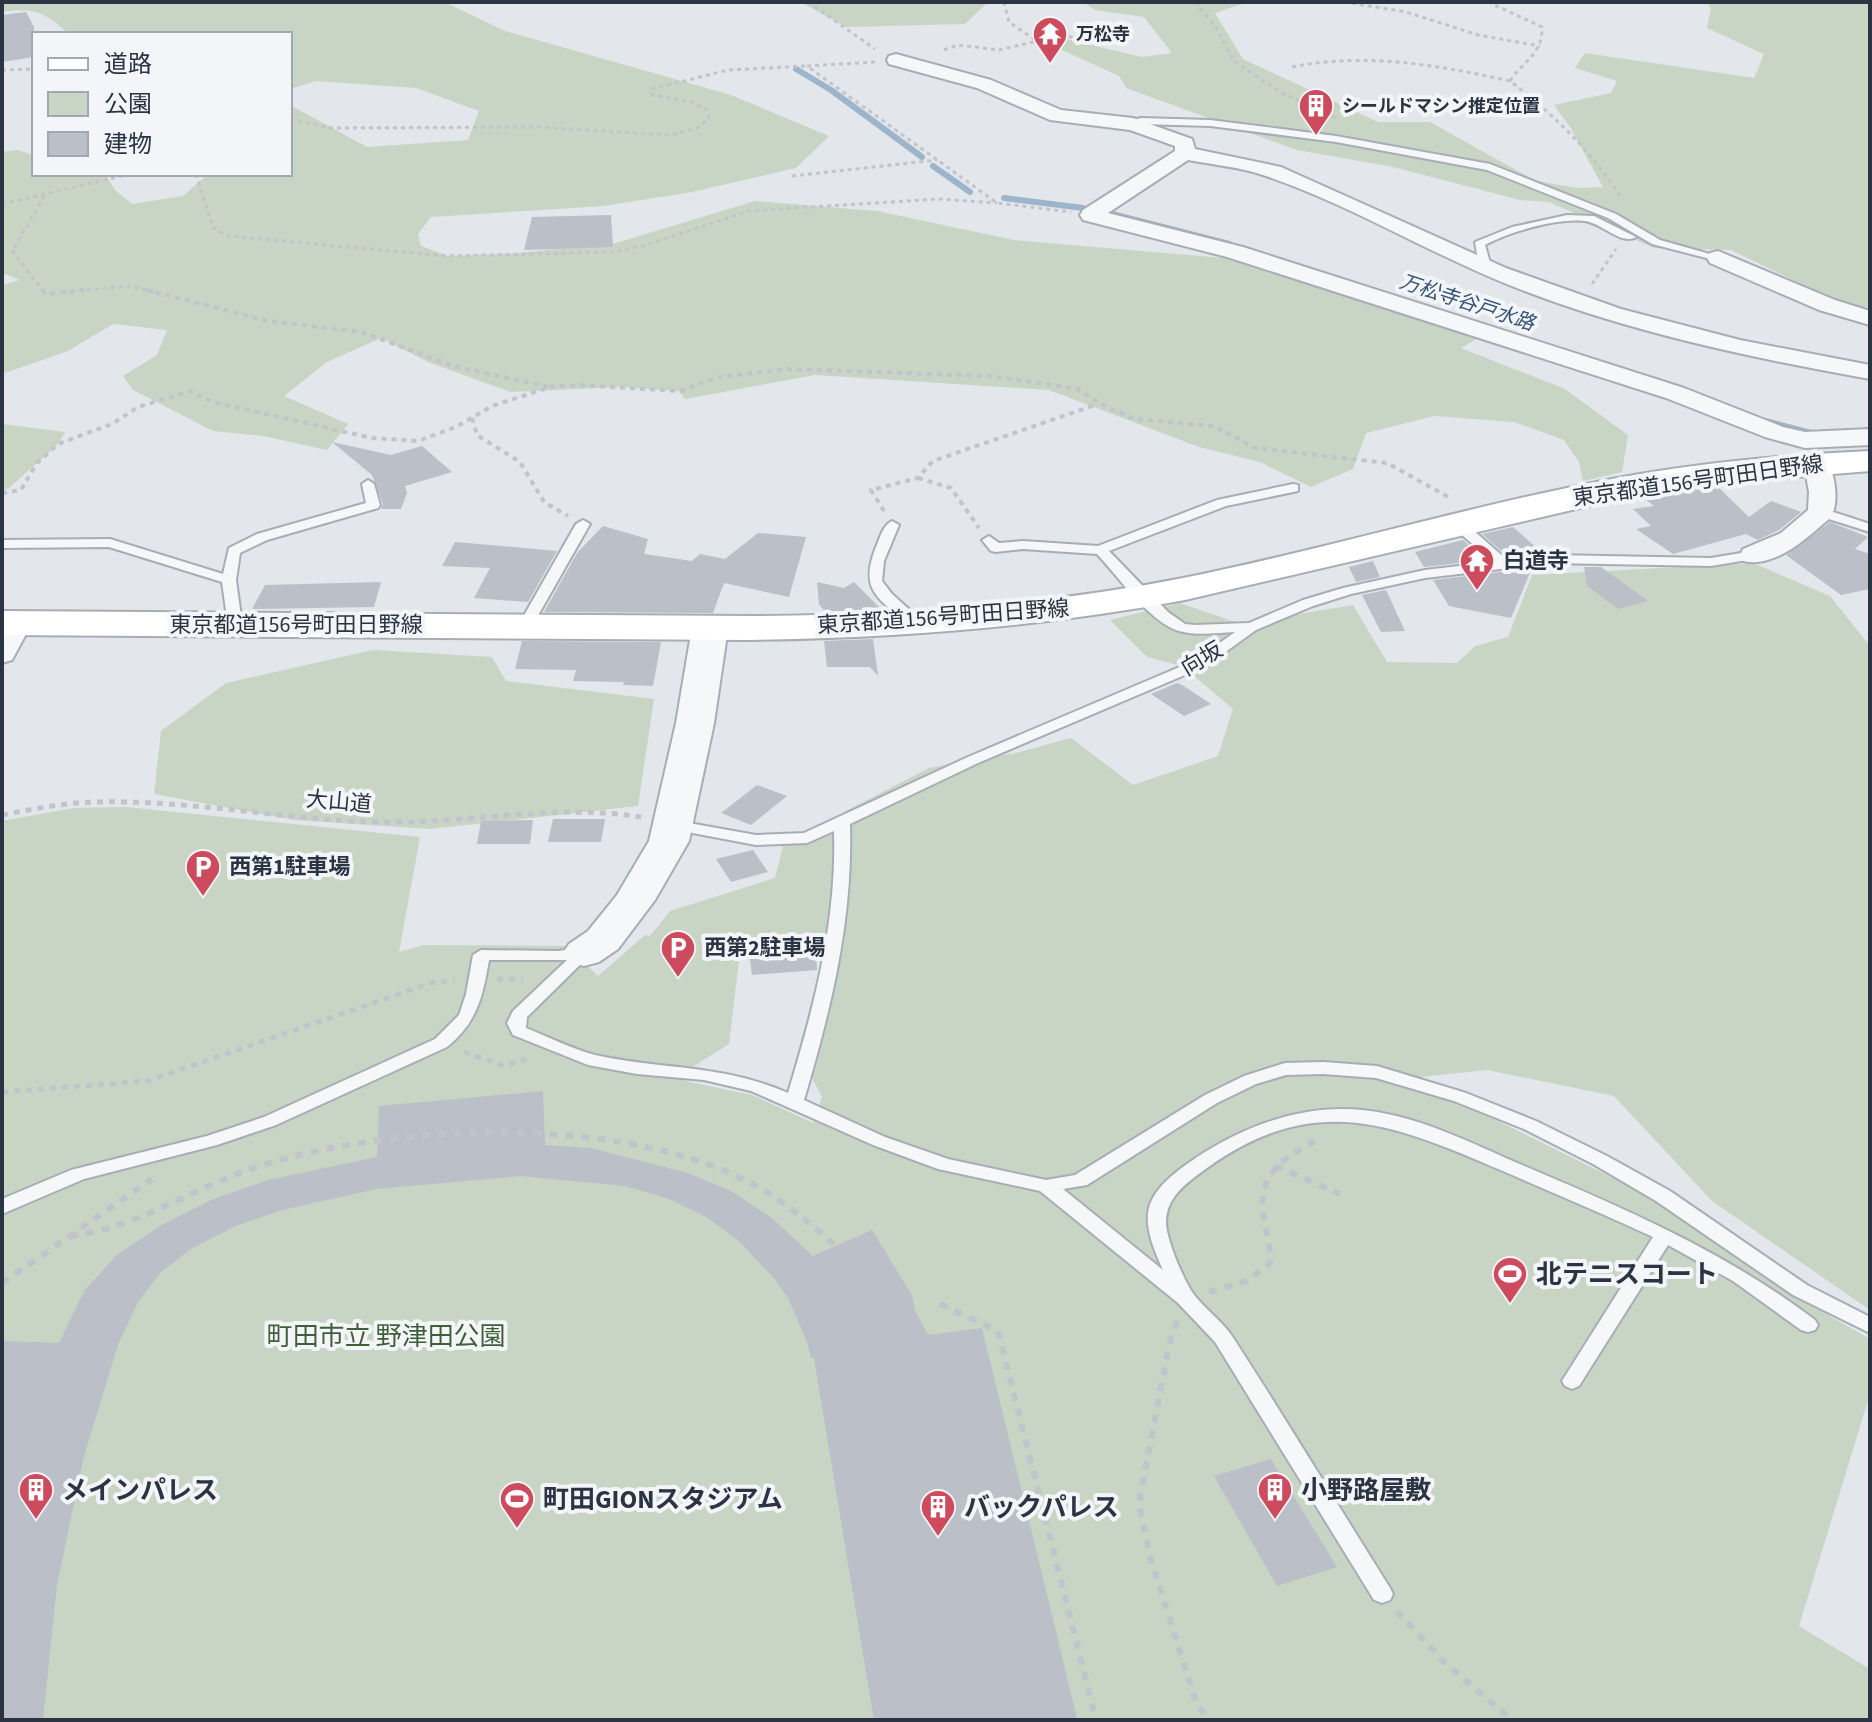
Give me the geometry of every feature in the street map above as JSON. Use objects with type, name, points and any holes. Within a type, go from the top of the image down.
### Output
[{"type":"main road","name":"東京都道156号町田日野線","points":[[7,633],[235,624],[710,628],[916,623],[1022,615],[1143,598],[1242,579],[1467,523],[1644,484],[1870,461]]},
{"type":"street","points":[[903,62],[984,84],[1057,116],[1127,123],[1185,143],[1185,153]]},
{"type":"street","points":[[1091,215],[1185,153],[1283,174],[1485,266],[1573,301],[1659,329],[1741,350],[1870,372]]},
{"type":"street","points":[[1091,215],[1224,248],[1675,393],[1774,432],[1805,440],[1870,437]]},
{"type":"street","points":[[1718,258],[1827,305],[1870,318]]},
{"type":"street","points":[[1753,555],[1790,539],[1821,512],[1817,464]]},
{"type":"street","points":[[584,953],[603,940],[635,900],[669,841],[695,723],[710,628]]},
{"type":"lane","points":[[1127,123],[1210,123],[1336,139],[1490,167],[1612,216],[1656,242]]},
{"type":"lane","points":[[1485,266],[1479,244],[1491,235],[1515,232],[1555,219],[1588,217],[1626,235],[1718,258]]},
{"type":"lane","points":[[235,624],[229,580],[234,551],[262,537],[373,505],[368,484]]},
{"type":"lane","points":[[989,540],[996,548],[1018,542],[1084,552],[1100,550],[1222,503],[1293,488]]},
{"type":"lane","points":[[1821,512],[1870,528]]},
{"type":"lane","points":[[1467,523],[1503,564]]},
{"type":"lane","points":[[525,626],[583,524]]},
{"type":"lane","points":[[892,525],[872,573],[874,585],[916,623]]},
{"type":"lane","points":[[2,544],[110,543],[229,580]]},
{"type":"lane","points":[[1100,550],[1133,581],[1143,598],[1181,627],[1251,627]]},
{"type":"lane","name":"向坂","points":[[672,825],[742,839],[781,841],[807,838],[973,760],[1079,718],[1201,663],[1251,627],[1308,603],[1348,591],[1425,574],[1551,559],[1711,562],[1753,555]]},
{"type":"lane","points":[[795,1101],[822,1010],[836,937],[845,862],[842,823]]},
{"type":"lane","points":[[2,1207],[70,1176],[211,1141],[294,1112],[441,1043],[459,1030],[471,1013],[481,955],[557,956],[584,953]]},
{"type":"lane","points":[[584,953],[519,1015],[516,1023],[519,1031],[588,1059],[637,1068],[704,1074],[756,1086],[879,1141],[945,1165],[1046,1186],[1080,1180],[1211,1099],[1250,1080],[1285,1069],[1377,1072],[1460,1097],[1530,1125],[1600,1160],[1663,1196],[1800,1290],[1870,1326]]},
{"type":"lane","points":[[1185,1298],[1154,1226],[1157,1201],[1175,1180],[1212,1156],[1276,1124],[1305,1118],[1359,1116],[1398,1124],[1479,1154],[1664,1235],[1751,1284],[1808,1325]]},
{"type":"lane","points":[[1046,1186],[1185,1298],[1222,1337],[1382,1594]]},
{"type":"lane","points":[[1572,1381],[1664,1235]]},
{"type":"path","points":[[1004,2],[1009,22],[1037,41]]},
{"type":"path","points":[[1195,2],[1217,29],[1234,61],[1280,92],[1339,120],[1340,130],[1336,139]]},
{"type":"path","points":[[1344,2],[1406,12],[1478,35],[1540,46]]},
{"type":"path","points":[[1488,2],[1542,27],[1544,39],[1534,59],[1514,74],[1510,81]]},
{"type":"path","points":[[808,3],[870,46],[903,62]]},
{"type":"path","points":[[292,119],[331,128],[536,127],[671,135],[692,131],[709,118],[706,109],[692,102],[652,95],[652,89],[667,83],[774,65],[903,62],[958,45],[999,50],[1063,35],[1088,41]]},
{"type":"path","points":[[1292,67],[1318,60],[1396,61],[1457,69],[1510,81],[1540,104],[1605,171],[1628,206]]},
{"type":"path","points":[[807,66],[997,203]]},
{"type":"path","points":[[2,70],[32,69]]},
{"type":"path","points":[[792,176],[938,160]]},
{"type":"path","points":[[2,204],[115,176]]},
{"type":"path","points":[[197,176],[213,228],[228,236],[447,256],[613,252],[646,245],[749,211],[939,199],[1091,215]]},
{"type":"path","points":[[45,195],[12,251],[45,294],[129,286],[268,321],[362,332],[453,366],[550,387]]},
{"type":"path","points":[[1573,301],[1588,291],[1626,235]]},
{"type":"path","points":[[2,493],[21,490],[37,463],[58,444],[112,424],[138,407],[190,391],[213,402],[372,438],[418,441],[492,406],[550,387],[577,385],[680,391],[718,377],[788,369],[990,376],[1078,389],[1099,403],[1134,419],[1214,426],[1255,448],[1387,463],[1457,502],[1467,523]]},
{"type":"path","points":[[918,478],[933,461],[1099,403]]},
{"type":"path","points":[[472,418],[477,435],[520,462],[544,502],[583,524]]},
{"type":"path","points":[[892,525],[871,490],[918,478],[951,488],[989,540]]},
{"type":"path","name":"大山道","points":[[2,815],[73,802],[127,802],[380,822],[545,811],[613,811],[672,825]]},
{"type":"path","points":[[2,1092],[50,1086],[102,1088],[147,1081],[434,982],[524,979]]},
{"type":"path","points":[[441,1043],[500,1067],[517,1065],[549,1044]]},
{"type":"path","points":[[1208,1720],[1196,1702],[1150,1557],[1139,1504],[1169,1345],[1185,1298],[1247,1281],[1270,1263],[1272,1248],[1262,1209],[1264,1188],[1275,1166],[1287,1155],[1315,1141],[1355,1135],[1359,1116]]},
{"type":"path","points":[[70,1236],[91,1235],[121,1226],[255,1167],[308,1154],[370,1143],[521,1131],[599,1136],[652,1145],[702,1160],[790,1206],[836,1246]]},
{"type":"path","points":[[1275,1166],[1340,1194]]},
{"type":"path","points":[[2,1283],[157,1176]]},
{"type":"path","points":[[940,1304],[998,1331],[1096,1720]]},
{"type":"path","points":[[1382,1594],[1442,1660],[1512,1720]]},
{"type":"green space","points":[[2,2],[444,2],[505,31],[731,95],[829,136],[796,168],[692,192],[604,206],[431,217],[418,234],[421,246],[448,256],[507,254],[616,243],[755,201],[877,211],[1014,240],[1223,258],[1478,338],[1461,348],[1565,389],[1628,435],[1622,472],[1583,481],[1579,462],[1564,440],[1514,422],[1434,416],[1366,433],[1353,469],[1311,487],[1260,462],[1199,447],[1049,390],[815,375],[685,399],[679,391],[620,387],[510,392],[428,362],[381,338],[327,362],[284,396],[348,424],[327,450],[263,436],[213,431],[133,390],[123,376],[157,355],[167,330],[113,324],[68,351],[2,374],[2,285],[20,280],[2,273],[2,152],[17,150],[32,154],[32,176],[107,177],[115,190],[132,204],[183,196],[206,176],[292,176],[292,106],[367,147],[468,140],[479,111],[416,88],[316,81],[292,88],[292,32],[67,32],[39,13],[23,10],[2,12]]},
{"type":"green space","points":[[801,2],[988,2],[965,24],[846,27]]},
{"type":"green space","points":[[1083,2],[1248,2],[1215,13],[1243,59],[1378,122],[1430,122],[1536,181],[1577,188],[1603,187],[1570,127],[1554,105],[1611,93],[1617,81],[1575,68],[1585,53],[1754,78],[1764,54],[1707,28],[1711,8],[1706,2],[1870,2],[1870,307],[1851,308],[1731,250],[1654,248],[1549,202],[1520,200],[1393,167],[1297,150],[1126,88],[1119,76],[1049,44],[1058,37],[1142,57],[1172,53],[1144,17],[1095,10]]},
{"type":"green space","points":[[2,424],[65,432],[58,444],[2,491]]},
{"type":"green space","name":"町田市立 野津田公園","points":[[1753,563],[1830,596],[1870,646],[1870,1310],[1712,1201],[1614,1096],[1487,1070],[1383,1081],[1470,1107],[1649,1196],[1707,1231],[1788,1292],[1870,1339],[1870,1394],[1799,1626],[1870,1669],[1870,1720],[2,1720],[2,821],[73,808],[126,807],[420,837],[399,952],[423,945],[566,946],[598,976],[645,935],[650,936],[670,911],[775,878],[783,846],[818,840],[837,832],[828,941],[741,943],[729,1044],[694,1066],[685,1081],[752,1095],[813,1123],[822,1097],[810,1074],[839,936],[844,812],[929,768],[1016,753],[1071,738],[1133,785],[1218,756],[1233,709],[1182,666],[1147,657],[1110,620],[1180,603],[1241,624],[1353,605],[1387,662],[1457,663],[1475,646],[1508,637],[1532,575]]},
{"type":"green space","points":[[373,650],[492,657],[506,681],[654,699],[638,806],[430,829],[294,820],[154,794],[161,731],[226,683]]},
{"type":"building","points":[[26,12],[34,27],[32,57],[2,62],[2,15]]},
{"type":"building","points":[[611,215],[613,247],[524,250],[532,217]]},
{"type":"building","points":[[332,442],[391,455],[422,446],[452,472],[405,486],[407,493],[401,509],[381,509],[383,504],[372,475]]},
{"type":"building","points":[[1718,487],[1749,517],[1771,501],[1801,512],[1779,530],[1758,540],[1746,534],[1673,554],[1636,529],[1651,526],[1633,509],[1654,506],[1644,498]]},
{"type":"building","points":[[1830,522],[1868,537],[1855,549],[1870,554],[1870,589],[1841,595],[1786,555]]},
{"type":"building","points":[[603,526],[648,539],[644,554],[692,561],[700,554],[725,559],[758,533],[806,537],[789,597],[724,583],[713,613],[544,612],[577,553]]},
{"type":"building","points":[[1513,527],[1539,550],[1538,553],[1508,557],[1482,534]]},
{"type":"building","points":[[1463,540],[1486,560],[1424,567],[1415,552]]},
{"type":"building","points":[[455,542],[557,551],[528,602],[474,598],[490,568],[442,566]]},
{"type":"building","points":[[1373,561],[1380,577],[1356,582],[1349,567]]},
{"type":"building","points":[[1584,567],[1601,567],[1648,601],[1618,609],[1587,586]]},
{"type":"building","points":[[1532,568],[1511,618],[1449,606],[1433,580]]},
{"type":"building","points":[[381,582],[374,607],[252,609],[265,585]]},
{"type":"building","points":[[817,582],[844,588],[854,582],[882,610],[825,612],[819,604]]},
{"type":"building","points":[[1386,590],[1405,631],[1381,632],[1362,595]]},
{"type":"building","points":[[873,639],[878,676],[870,667],[827,667],[824,641]]},
{"type":"building","points":[[522,641],[661,642],[653,686],[573,681],[576,670],[515,669]]},
{"type":"building","points":[[1177,683],[1211,704],[1184,716],[1151,694]]},
{"type":"building","points":[[757,785],[787,796],[751,825],[721,813]]},
{"type":"building","points":[[553,819],[605,819],[601,842],[548,842]]},
{"type":"building","points":[[533,820],[530,844],[477,844],[481,821]]},
{"type":"building","points":[[753,850],[768,872],[731,882],[716,859]]},
{"type":"building","points":[[816,946],[817,970],[752,975],[749,951]]},
{"type":"building","points":[[543,1091],[545,1145],[591,1148],[688,1173],[733,1192],[773,1219],[813,1256],[872,1230],[912,1295],[915,1310],[928,1335],[982,1328],[1077,1718],[874,1720],[814,1358],[811,1358],[788,1298],[738,1240],[706,1217],[669,1199],[625,1186],[521,1176],[376,1189],[282,1210],[236,1226],[189,1250],[160,1273],[138,1302],[118,1345],[84,1456],[57,1585],[43,1720],[2,1720],[2,1341],[59,1343],[84,1291],[118,1254],[160,1226],[211,1200],[268,1180],[377,1157],[379,1106]]},
{"type":"building","name":"小野路屋敷","points":[[1271,1459],[1337,1567],[1277,1586],[1214,1476]]},
{"type":"waterway","name":"万松寺谷戸水路","points":[[796,69],[831,90],[922,157]]},
{"type":"waterway","name":"万松寺谷戸水路","points":[[933,166],[970,192]]},
{"type":"waterway","name":"万松寺谷戸水路","points":[[1004,198],[1083,208]]},
{"type":"waterway","name":"万松寺谷戸水路","points":[[1112,214],[1229,244]]},
{"type":"waterway","name":"万松寺谷戸水路","points":[[1767,422],[1809,433]]},
{"type":"place","name":"万松寺","points":[[1050,65]]},
{"type":"place","name":"シールドマシン推定位置","points":[[1316,137]]},
{"type":"place","name":"白道寺","points":[[1477,592]]},
{"type":"place","name":"西第1駐車場","points":[[203,898]]},
{"type":"place","name":"西第2駐車場","points":[[678,979]]},
{"type":"place","name":"北テニスコート","points":[[1510,1305]]},
{"type":"place","name":"メインパレス","points":[[36,1521]]},
{"type":"place","name":"小野路屋敷","points":[[1275,1521]]},
{"type":"place","name":"町田GIONスタジアム","points":[[517,1530]]},
{"type":"place","name":"バックパレス","points":[[938,1538]]}]
